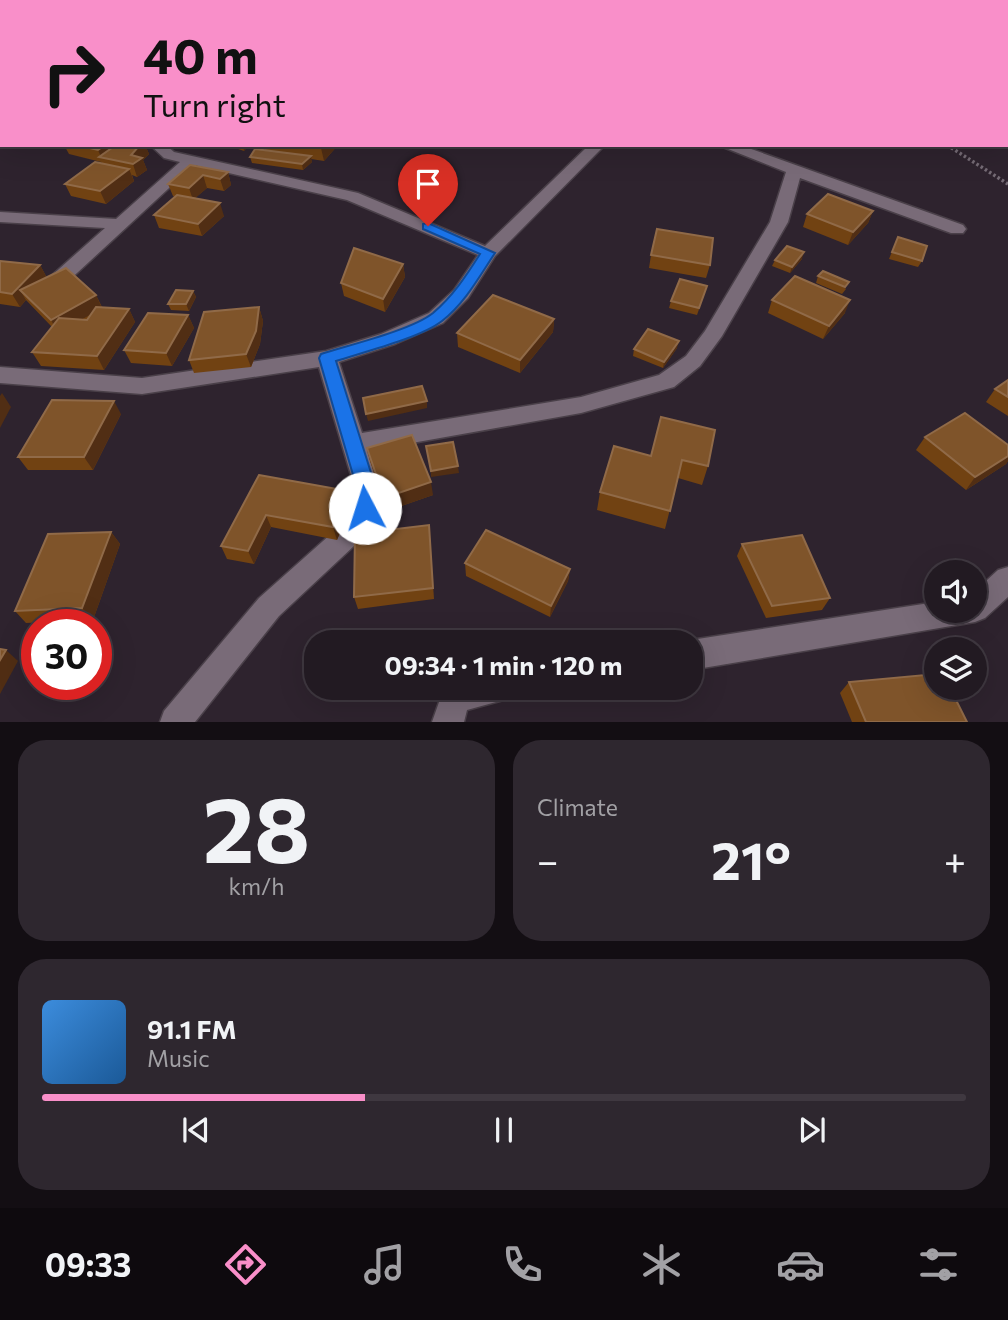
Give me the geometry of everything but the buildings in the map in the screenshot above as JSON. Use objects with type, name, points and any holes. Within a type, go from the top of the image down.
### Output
[{"type":"street","points":[[159,147],[169,155],[352,196],[488,253]]},
{"type":"street","points":[[0,375],[142,386],[327,358],[388,339],[436,318],[461,294],[488,253],[596,147]]},
{"type":"street","points":[[730,147],[957,229]]},
{"type":"street","points":[[57,281],[191,160]]},
{"type":"street","points":[[352,444],[580,405],[666,381],[693,360],[712,337],[779,222],[794,172]]},
{"type":"street","points":[[0,217],[120,224]]},
{"type":"street","points":[[175,722],[268,607],[362,523],[368,492],[327,358]]},
{"type":"street","points":[[987,598],[1008,579]]},
{"type":"street","points":[[703,653],[924,617]]},
{"type":"street","points":[[448,722],[454,700]]},
{"type":"path","points":[[950,147],[1008,184]]},
{"type":"route","points":[[365,508],[368,492],[327,358],[388,339],[436,318],[461,294],[488,253],[428,226]]}]
